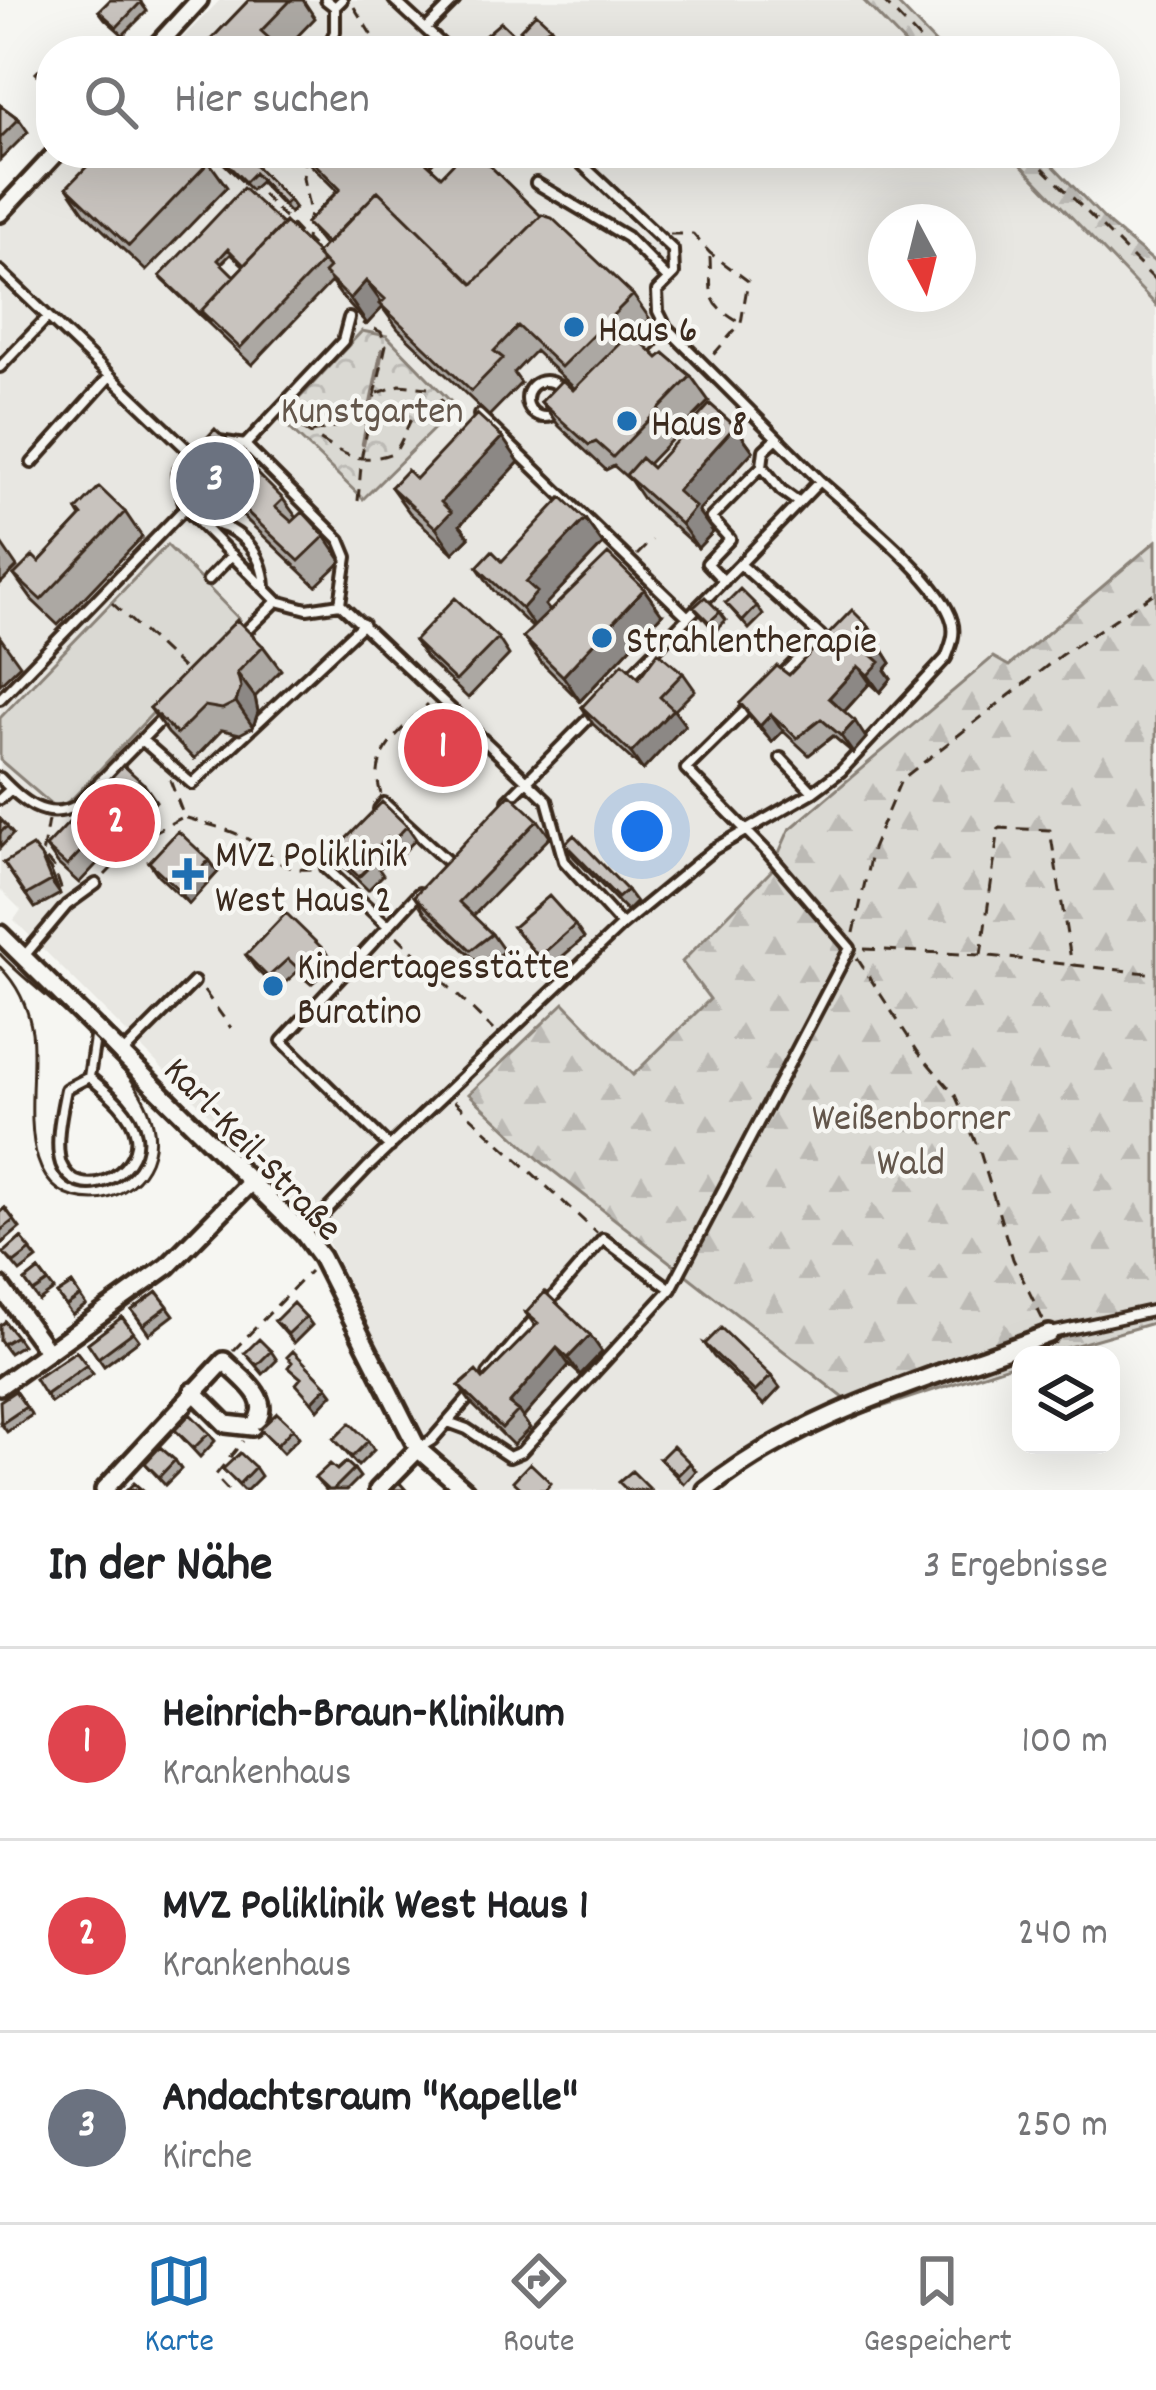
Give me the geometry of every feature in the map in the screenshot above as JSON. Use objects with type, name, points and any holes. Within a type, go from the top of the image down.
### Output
[{"type":"street","points":[[166,36],[199,0]]},
{"type":"street","points":[[0,213],[42,168]]},
{"type":"street","name":"Karl-Keil-Straße","points":[[0,934],[304,1234],[321,1257],[418,1449],[465,1490]]},
{"type":"street","points":[[0,1386],[168,1266],[252,1181]]},
{"type":"street","points":[[0,1286],[48,1352]]},
{"type":"street","points":[[706,1490],[742,1461],[795,1431],[1049,1334]]},
{"type":"street","points":[[104,1490],[193,1390],[224,1361],[259,1395],[263,1408],[252,1427],[241,1428],[226,1424],[193,1390]]},
{"type":"street","points":[[378,1490],[418,1449]]},
{"type":"lane","points":[[326,0],[342,2],[333,36]]},
{"type":"lane","points":[[394,0],[433,36]]},
{"type":"lane","points":[[426,29],[455,0]]},
{"type":"lane","points":[[304,1234],[622,925],[745,829],[841,771],[946,658],[954,638],[952,618],[935,589],[666,328],[658,311],[657,291],[674,274],[673,250],[586,168]]},
{"type":"lane","points":[[536,183],[627,236],[668,279]]},
{"type":"lane","points":[[0,271],[189,451]]},
{"type":"lane","points":[[0,367],[48,317]]},
{"type":"lane","points":[[245,445],[344,341],[349,318]]},
{"type":"lane","points":[[637,358],[666,328]]},
{"type":"lane","points":[[32,463],[110,376]]},
{"type":"lane","points":[[541,382],[552,383],[568,402],[557,412],[541,416],[531,410],[528,393],[541,382]]},
{"type":"lane","points":[[479,415],[688,617]]},
{"type":"lane","points":[[724,580],[707,563],[730,539],[711,518],[762,466],[764,450],[777,438]]},
{"type":"lane","points":[[219,441],[245,445],[340,540],[347,557],[340,604],[307,610],[277,601],[185,508],[177,474],[189,451],[219,441]]},
{"type":"lane","points":[[762,466],[799,503]]},
{"type":"lane","points":[[627,680],[820,481]]},
{"type":"lane","points":[[0,699],[185,508]]},
{"type":"lane","points":[[200,523],[239,534],[258,556],[265,588]]},
{"type":"lane","points":[[208,580],[232,555]]},
{"type":"lane","points":[[740,564],[821,636],[770,686]]},
{"type":"lane","points":[[229,649],[277,601]]},
{"type":"lane","points":[[340,604],[547,800],[565,861],[622,925]]},
{"type":"lane","points":[[142,740],[192,784],[363,624]]},
{"type":"lane","points":[[448,1422],[509,1457],[521,1452],[671,1289],[850,948],[686,769],[754,703]]},
{"type":"lane","points":[[0,778],[31,806],[63,813],[76,806],[170,710]]},
{"type":"lane","points":[[496,813],[596,711]]},
{"type":"lane","points":[[781,758],[813,792]]},
{"type":"lane","points":[[0,799],[10,789]]},
{"type":"lane","points":[[370,820],[384,803],[448,862]]},
{"type":"lane","points":[[355,836],[326,868],[388,926]]},
{"type":"lane","points":[[390,1147],[282,1041],[464,845]]},
{"type":"lane","points":[[688,870],[696,878]]},
{"type":"lane","points":[[24,956],[67,905],[96,884]]},
{"type":"lane","points":[[121,1055],[197,985]]},
{"type":"lane","points":[[89,1077],[97,1030]]},
{"type":"lane","points":[[89,1077],[124,1112],[136,1133],[134,1152],[124,1170],[109,1181],[88,1184],[70,1177],[60,1162],[60,1140],[66,1089],[89,1077]]},
{"type":"lane","points":[[418,1449],[448,1422],[602,1239],[671,1289]]},
{"type":"lane","points":[[1049,1334],[1156,1310]]},
{"type":"path","points":[[882,0],[917,36]]},
{"type":"path","points":[[342,2],[373,36]]},
{"type":"path","points":[[304,168],[310,202],[306,239]]},
{"type":"path","points":[[1043,168],[1156,281]]},
{"type":"path","points":[[262,194],[319,251]]},
{"type":"path","points":[[663,241],[672,232],[693,234],[748,281],[741,323],[699,365]]},
{"type":"path","points":[[710,253],[709,292],[719,310],[741,323]]},
{"type":"path","points":[[349,318],[381,332],[386,345],[361,460],[358,501]]},
{"type":"path","points":[[375,394],[400,385],[428,388]]},
{"type":"path","points":[[273,418],[361,460],[395,452],[412,414],[433,400],[441,400],[457,414]]},
{"type":"path","points":[[310,432],[339,426],[374,410]]},
{"type":"path","points":[[632,561],[652,540]]},
{"type":"path","points":[[1049,1334],[1013,1259],[980,1152],[955,1095],[919,1052],[850,948],[872,848],[901,780],[1061,655],[1156,592]]},
{"type":"path","points":[[102,593],[196,681]]},
{"type":"path","points":[[384,803],[374,776],[380,757],[438,694]]},
{"type":"path","points":[[164,763],[184,817]]},
{"type":"path","points":[[49,812],[42,855],[53,868],[67,905]]},
{"type":"path","points":[[96,884],[140,840],[184,817],[253,841],[272,861],[294,870],[326,868]]},
{"type":"path","points":[[981,955],[999,828],[1049,830],[1072,966]]},
{"type":"path","points":[[388,926],[503,1040]]},
{"type":"path","points":[[850,948],[981,955],[1156,974]]},
{"type":"path","points":[[197,985],[231,1028]]},
{"type":"path","points":[[446,1093],[602,1239]]},
{"type":"path","points":[[224,1361],[321,1257]]},
{"type":"path","points":[[228,1490],[215,1475],[243,1442],[241,1428]]},
{"type":"shaded area","points":[[220,0],[863,0],[898,36],[185,36]]},
{"type":"shaded area","points":[[55,168],[1024,168],[1156,305],[1156,541],[1009,667],[789,830],[771,871],[682,961],[711,999],[632,1076],[470,1093],[543,1163],[861,1414],[745,1470],[721,1490],[477,1490],[421,1431],[329,1244],[258,1164],[14,920],[21,910],[0,889],[0,224]]},
{"type":"green space","points":[[863,0],[894,0],[929,36],[898,36]]},
{"type":"green space","points":[[1024,168],[1055,168],[1111,226],[1156,263],[1156,305]]},
{"type":"green space","name":"Kunstgarten","points":[[362,331],[387,336],[456,407],[363,499],[280,419]]},
{"type":"green space","name":"Weißenborner Wald","points":[[1156,541],[1156,1322],[1073,1346],[1012,1346],[1012,1365],[863,1413],[543,1163],[469,1094],[564,1003],[633,1075],[710,999],[682,962],[771,871],[789,830],[993,657],[1009,666]]},
{"type":"green space","points":[[167,545],[240,620],[74,797],[52,805],[0,760],[0,718]]},
{"type":"building","points":[[110,0],[141,2],[117,27],[99,11]]},
{"type":"building","points":[[249,0],[291,0],[261,31],[267,36],[214,36]]},
{"type":"building","points":[[536,13],[550,26],[541,36],[526,36],[520,30]]},
{"type":"building","points":[[501,22],[516,36],[485,36]]},
{"type":"building","points":[[0,105],[19,119],[0,138]]},
{"type":"building","points":[[85,168],[203,168],[129,246],[67,187]]},
{"type":"building","points":[[231,168],[258,168],[289,200],[284,205],[254,173],[245,182]]},
{"type":"building","points":[[319,168],[432,168],[441,176],[449,168],[492,168],[541,216],[473,284],[378,191],[327,244],[306,223],[340,189]]},
{"type":"building","points":[[243,188],[283,225],[244,265],[228,249],[218,260],[234,276],[201,311],[210,323],[160,276]]},
{"type":"building","points":[[378,191],[473,284],[542,215],[552,218],[633,295],[561,367],[518,326],[494,351],[503,358],[471,391],[380,304],[385,299],[366,281],[350,299],[324,273],[329,268],[316,254]]},
{"type":"building","points":[[285,222],[322,262],[240,348],[201,311]]},
{"type":"building","points":[[631,332],[658,358],[664,353],[691,376],[613,457],[596,442],[589,445],[541,402],[562,380],[573,390]]},
{"type":"building","points":[[710,404],[735,426],[677,491],[695,507],[681,524],[626,475],[641,458],[652,468]]},
{"type":"building","points":[[477,414],[502,437],[441,502],[451,512],[436,528],[391,487],[407,470],[416,479]]},
{"type":"building","points":[[215,429],[235,448],[224,459],[242,477],[251,467],[283,499],[275,507],[292,522],[303,512],[325,536],[299,561],[189,457]]},
{"type":"building","points":[[99,487],[125,512],[41,600],[14,575],[33,556],[39,562],[82,516],[77,510]]},
{"type":"building","points":[[562,497],[585,519],[526,582],[537,592],[522,609],[477,567],[492,551],[502,561]]},
{"type":"building","points":[[608,554],[644,589],[563,676],[523,637]]},
{"type":"building","points":[[740,589],[757,606],[743,621],[726,603]]},
{"type":"building","points":[[705,597],[720,612],[709,622],[694,607]]},
{"type":"building","points":[[455,598],[498,638],[456,681],[414,641]]},
{"type":"building","points":[[852,610],[869,627],[864,632],[880,646],[872,655],[880,662],[868,675],[858,666],[829,698],[855,721],[841,736],[821,719],[797,738],[771,714],[760,726],[740,703],[777,666],[789,675]]},
{"type":"building","points":[[237,620],[263,646],[237,673],[241,687],[236,702],[222,709],[205,706],[177,734],[150,708]]},
{"type":"building","points":[[658,652],[683,673],[660,697],[673,709],[631,753],[582,707],[623,663],[639,678]]},
{"type":"building","points":[[123,765],[144,784],[67,866],[46,847]]},
{"type":"building","points":[[510,794],[538,820],[459,902],[492,934],[471,950],[414,896]]},
{"type":"building","points":[[382,802],[407,826],[369,857],[374,862],[359,877],[333,852]]},
{"type":"building","points":[[178,831],[209,860],[180,891],[149,862]]},
{"type":"building","points":[[574,835],[627,890],[618,898],[565,844]]},
{"type":"building","points":[[32,846],[51,881],[26,895],[4,863]]},
{"type":"building","points":[[549,896],[575,925],[539,957],[513,927]]},
{"type":"building","points":[[286,913],[325,951],[302,972],[288,959],[268,977],[246,955]]},
{"type":"building","points":[[5,1208],[14,1220],[0,1231],[0,1212]]},
{"type":"building","points":[[21,1238],[31,1250],[14,1263],[4,1253]]},
{"type":"building","points":[[39,1270],[48,1282],[33,1292],[25,1281]]},
{"type":"building","points":[[72,1284],[80,1296],[66,1306],[57,1294]]},
{"type":"building","points":[[157,1292],[168,1306],[143,1325],[132,1310]]},
{"type":"building","points":[[545,1292],[590,1335],[568,1358],[557,1348],[509,1404],[518,1411],[502,1428],[459,1386],[476,1371],[483,1379],[538,1323],[526,1313]]},
{"type":"building","points":[[293,1303],[306,1317],[288,1334],[275,1321]]},
{"type":"building","points":[[122,1317],[133,1332],[98,1358],[88,1343]]},
{"type":"building","points":[[5,1322],[16,1336],[3,1344],[0,1325]]},
{"type":"building","points":[[721,1328],[771,1376],[755,1392],[705,1344]]},
{"type":"building","points":[[259,1339],[271,1351],[257,1365],[245,1353]]},
{"type":"building","points":[[76,1351],[87,1365],[45,1395],[35,1379]]},
{"type":"building","points":[[293,1351],[327,1386],[312,1402],[296,1384],[301,1378],[288,1367],[292,1362],[287,1357]]},
{"type":"building","points":[[15,1391],[26,1407],[1,1424],[0,1401]]},
{"type":"building","points":[[277,1413],[293,1428],[277,1445],[260,1429]]},
{"type":"building","points":[[190,1414],[209,1433],[194,1448],[175,1430]]},
{"type":"building","points":[[350,1423],[368,1441],[352,1457],[334,1439]]},
{"type":"building","points":[[673,1446],[690,1463],[678,1475],[660,1459]]},
{"type":"building","points":[[160,1447],[175,1460],[159,1477],[145,1463]]},
{"type":"building","points":[[240,1453],[255,1467],[239,1484],[223,1469]]},
{"type":"building","points":[[346,1462],[354,1469],[333,1490],[315,1478],[330,1464],[337,1470]]},
{"type":"building","points":[[530,1463],[551,1483],[545,1490],[523,1490],[513,1481]]},
{"type":"building","points":[[632,1471],[651,1490],[627,1490],[619,1482]]},
{"type":"waterway","points":[[363,444],[382,350]]},
{"type":"tram line","points":[[0,954],[105,1050],[148,1108],[155,1138],[147,1168],[125,1191],[94,1200],[67,1195],[49,1181],[33,1136],[30,1023],[17,989],[0,967]]},
{"type":"place","name":"Haus 6","points":[[574,327]]},
{"type":"place","name":"Haus 8","points":[[627,421]]},
{"type":"place","name":"Andachtsraum \"Kapelle\"","points":[[215,481]]},
{"type":"place","name":"Strahlentherapie","points":[[602,638]]},
{"type":"place","name":"Heinrich-Braun-Klinikum","points":[[443,748]]},
{"type":"place","name":"MVZ Poliklinik West Haus 1","points":[[116,823]]},
{"type":"place","name":"MVZ Poliklinik West Haus 2","points":[[188,874]]},
{"type":"place","name":"Kindertagesstätte Buratino","points":[[273,986]]}]
